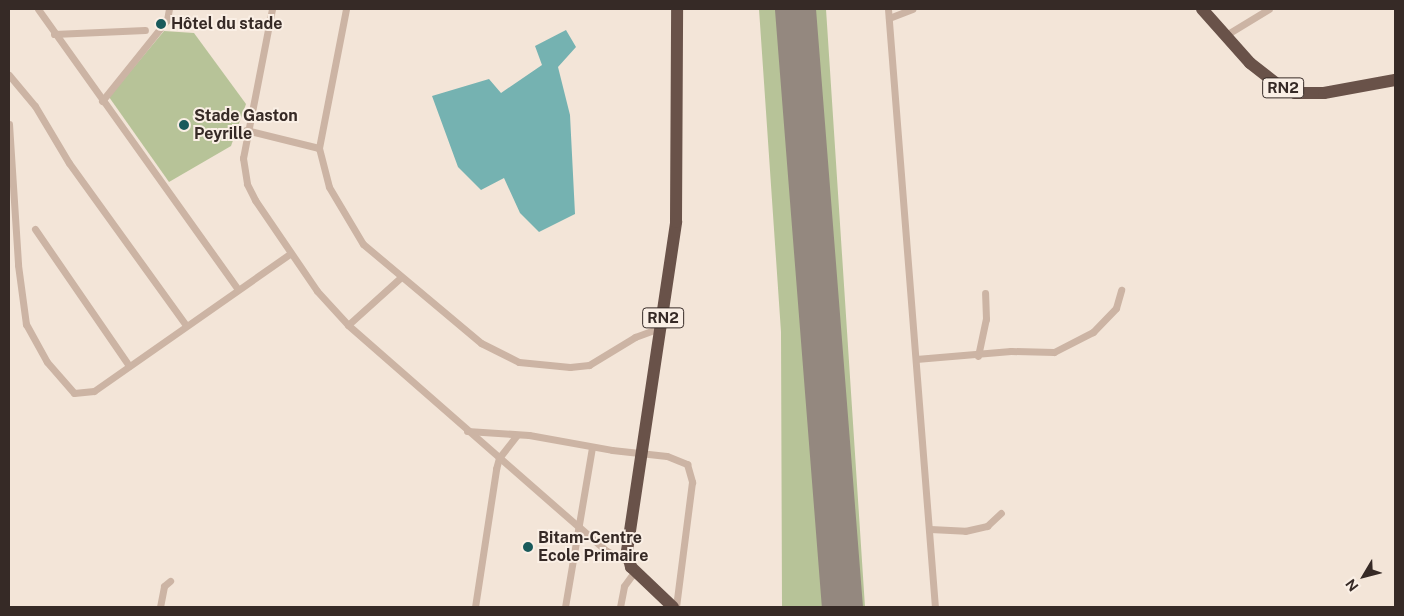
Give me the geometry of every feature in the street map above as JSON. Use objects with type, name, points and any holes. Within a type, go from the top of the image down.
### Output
[{"type":"highway","name":"RN2","points":[[632,566],[627,551],[662,327],[677,205],[677,9]]},
{"type":"highway","name":"RN2","points":[[1202,9],[1265,77],[1295,93],[1324,93],[1395,80]]},
{"type":"highway","points":[[632,566],[674,607]]},
{"type":"street","points":[[38,9],[102,101],[238,288]]},
{"type":"street","points":[[102,101],[167,20],[169,9]]},
{"type":"street","points":[[272,9],[246,130],[243,158],[248,184],[290,254],[325,301],[348,325],[467,431],[607,551],[632,566],[624,586],[620,607]]},
{"type":"street","points":[[346,9],[319,148],[323,173],[343,216],[363,244],[400,278],[481,343],[519,362],[570,367],[589,365],[635,337],[662,327]]},
{"type":"street","points":[[888,9],[935,607]]},
{"type":"street","points":[[889,18],[912,9]]},
{"type":"street","points":[[1226,35],[1269,9]]},
{"type":"street","points":[[54,34],[145,30]]},
{"type":"street","points":[[9,74],[35,106],[68,163],[186,325]]},
{"type":"street","points":[[9,124],[20,290],[29,333],[47,362],[74,393],[94,390],[238,288],[290,254]]},
{"type":"street","points":[[246,130],[319,148]]},
{"type":"street","points":[[35,229],[129,366]]},
{"type":"street","points":[[348,325],[400,278]]},
{"type":"street","points":[[916,359],[978,356],[1011,351],[1047,354],[1065,348],[1093,332],[1113,313],[1122,290]]},
{"type":"street","points":[[978,356],[986,319],[985,293]]},
{"type":"street","points":[[467,431],[517,435],[641,454],[667,456],[684,461],[692,474],[674,607]]},
{"type":"street","points":[[475,607],[499,458],[517,435]]},
{"type":"street","points":[[566,607],[592,447]]},
{"type":"street","points":[[930,529],[965,531],[987,526],[1000,513]]},
{"type":"street","points":[[160,607],[164,586],[170,581]]},
{"type":"green space","points":[[759,9],[826,9],[865,607],[782,607],[781,332]]},
{"type":"green space","name":"Stade Gaston Peyrille","points":[[164,31],[194,33],[246,104],[231,146],[169,182],[109,97]]},
{"type":"water","points":[[566,30],[576,47],[558,67],[570,115],[575,214],[539,232],[520,213],[504,178],[481,190],[458,167],[432,96],[489,79],[501,93],[542,65],[535,46]]},
{"type":"runway","points":[[795,9],[842,607]]},
{"type":"place","name":"Hôtel du stade","points":[[161,24]]},
{"type":"place","name":"Stade Gaston Peyrille","points":[[184,125]]},
{"type":"place","name":"Bitam-Centre Ecole Primaire","points":[[528,547]]}]
